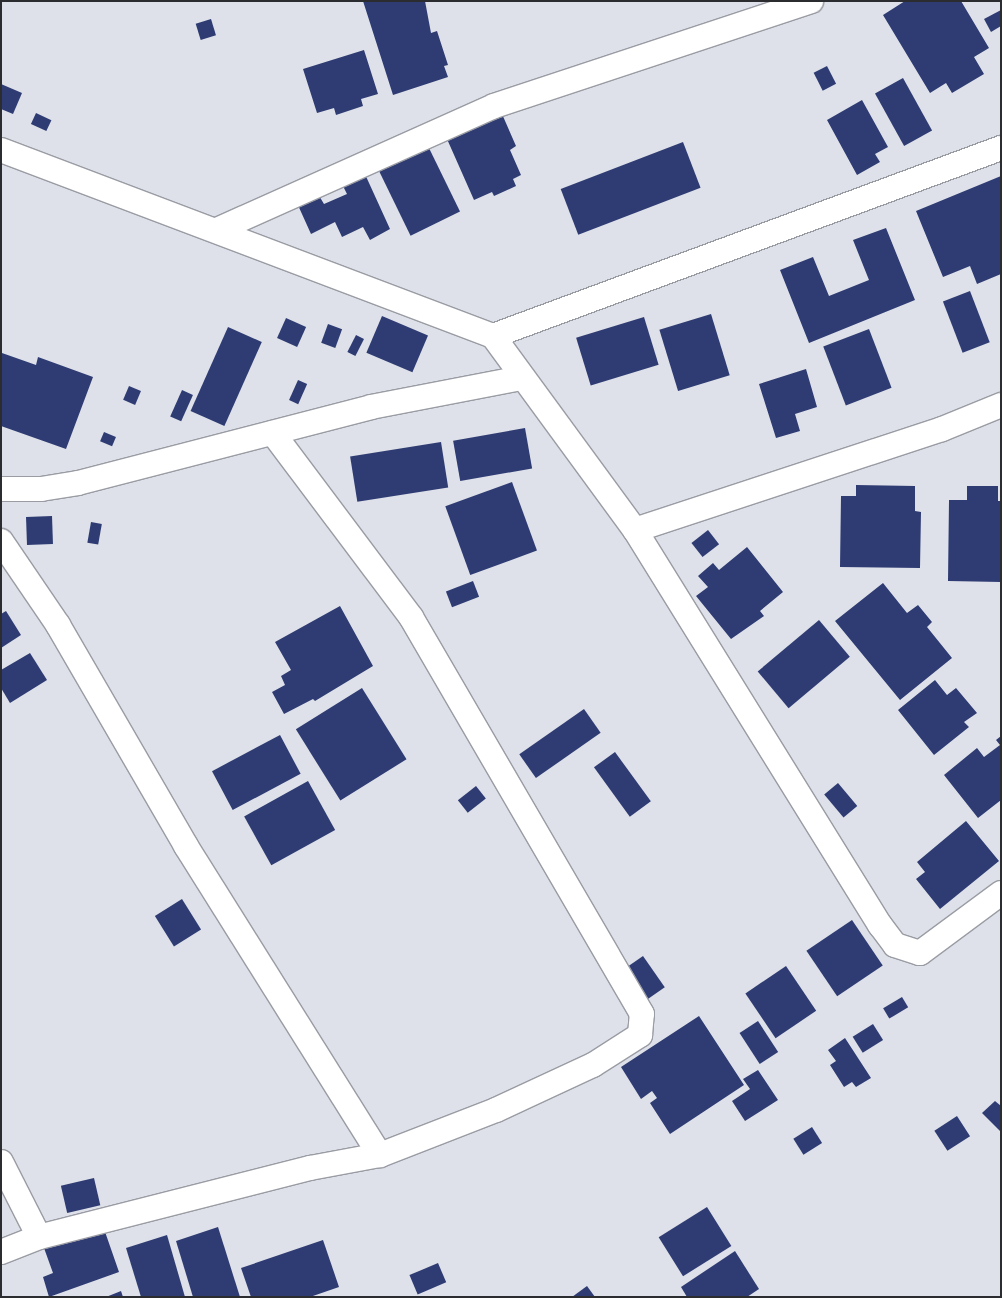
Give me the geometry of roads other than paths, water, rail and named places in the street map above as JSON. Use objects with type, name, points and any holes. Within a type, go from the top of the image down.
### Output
[{"type":"street","points":[[217,230],[494,106],[811,1]]},
{"type":"street","points":[[493,336],[1001,148]]},
{"type":"street","points":[[1,150],[217,230],[493,336],[521,378],[635,530],[880,925],[895,945],[920,953],[1001,893]]},
{"type":"street","points":[[1,489],[41,489],[78,484],[371,407],[521,378]]},
{"type":"street","points":[[635,530],[942,429],[1001,405]]},
{"type":"street","points":[[1,1252],[39,1237],[310,1168],[380,1155],[496,1110],[593,1065],[640,1035],[642,1014],[411,617],[273,433]]},
{"type":"street","points":[[1,541],[58,625],[186,846],[380,1155]]},
{"type":"street","points":[[1,1162],[39,1237]]}]
